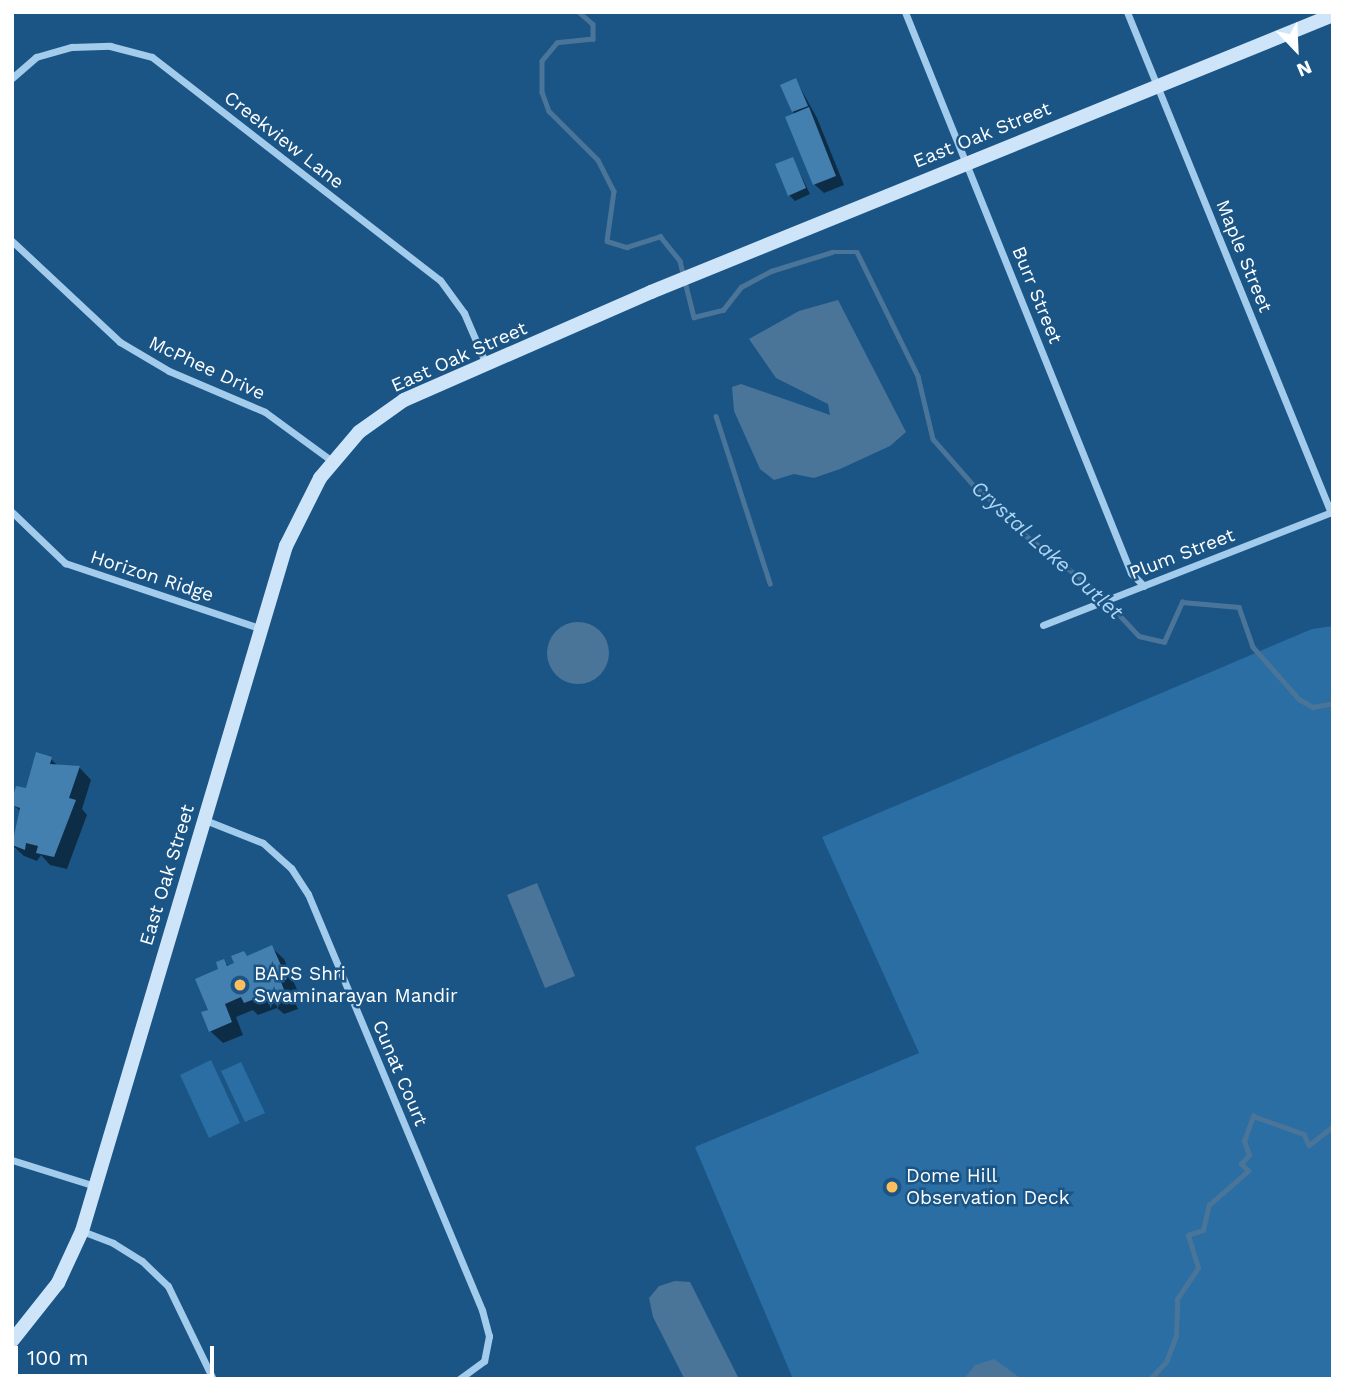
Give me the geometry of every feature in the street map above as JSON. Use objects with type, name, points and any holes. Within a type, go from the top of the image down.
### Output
[{"type":"street","name":"Burr Street","points":[[905,12],[968,162],[1131,573],[1144,586]]},
{"type":"street","name":"Maple Street","points":[[1127,12],[1332,512]]},
{"type":"street","name":"East Oak Street","points":[[12,1341],[58,1283],[82,1231],[259,628],[292,530],[332,461],[359,432],[404,400],[651,292],[1333,15]]},
{"type":"street","name":"Creekview Lane","points":[[12,78],[36,57],[72,47],[110,46],[152,57],[440,279],[464,313],[486,365]]},
{"type":"street","name":"McPhee Drive","points":[[12,241],[120,342],[169,371],[265,412],[332,461]]},
{"type":"street","name":"Horizon Ridge","points":[[12,512],[65,563],[259,628]]},
{"type":"street","name":"Plum Street","points":[[1043,625],[1332,512]]},
{"type":"street","name":"Cunat Court","points":[[204,819],[263,843],[291,868],[308,894],[482,1310],[489,1336],[484,1361],[459,1379]]},
{"type":"street","points":[[12,1160],[95,1186]]},
{"type":"street","points":[[82,1231],[113,1242],[142,1261],[168,1286],[213,1379]]},
{"type":"shaded area","points":[[838,300],[906,432],[890,446],[840,469],[814,478],[794,474],[774,480],[760,469],[734,411],[732,387],[741,384],[830,415],[828,404],[776,378],[749,339],[799,311]]},
{"type":"shaded area","points":[[578,622],[600,631],[609,653],[600,675],[578,684],[556,675],[547,653],[556,631]]},
{"type":"shaded area","points":[[1333,626],[1333,1379],[793,1379],[695,1147],[919,1053],[822,837],[1312,629]]},
{"type":"shaded area","points":[[537,883],[575,976],[545,988],[507,895]]},
{"type":"shaded area","points":[[211,1060],[240,1123],[209,1138],[180,1075]]},
{"type":"shaded area","points":[[241,1062],[265,1113],[245,1122],[221,1071]]},
{"type":"shaded area","points":[[675,1281],[690,1282],[739,1379],[684,1378],[653,1317],[649,1298],[659,1286]]},
{"type":"shaded area","points":[[994,1359],[1022,1379],[964,1379],[975,1365]]},
{"type":"building","points":[[796,78],[808,106],[792,112],[780,85]]},
{"type":"building","points":[[809,107],[836,176],[813,185],[785,117]]},
{"type":"building","points":[[793,157],[806,188],[788,196],[775,164]]},
{"type":"building","points":[[36,752],[52,757],[50,764],[80,766],[69,798],[76,800],[54,857],[36,853],[38,846],[26,843],[25,850],[12,845],[20,808],[12,805],[12,800],[16,786],[26,788]]},
{"type":"building","name":"BAPS Shri Swaminarayan Mandir","points":[[272,945],[287,979],[281,982],[287,997],[270,1003],[264,989],[263,996],[244,1003],[241,997],[225,1004],[232,1022],[209,1032],[201,1012],[208,1010],[195,979],[218,969],[216,962],[224,959],[227,966],[234,963],[231,956],[244,951],[247,956]]},
{"type":"waterway","name":"Crystal Lake Outlet","points":[[579,12],[593,24],[593,39],[557,43],[542,61],[542,92],[549,111],[598,160],[614,191],[607,241],[627,247],[660,236],[680,261],[694,317],[723,310],[741,287],[771,271],[832,252],[857,252],[918,376],[933,439],[976,488],[1015,519],[1024,534],[1098,592],[1139,636],[1164,642],[1182,602],[1239,607],[1253,647],[1299,699],[1313,707],[1333,703]]},
{"type":"waterway","points":[[716,416],[770,583]]},
{"type":"waterway","points":[[1150,1379],[1166,1362],[1176,1336],[1177,1299],[1198,1268],[1188,1235],[1203,1230],[1209,1205],[1248,1171],[1241,1164],[1249,1155],[1244,1141],[1253,1116],[1304,1134],[1309,1145],[1333,1126]]},
{"type":"place","name":"BAPS Shri Swaminarayan Mandir","points":[[240,985]]},
{"type":"place","name":"Dome Hill Observation Deck","points":[[892,1187]]}]
